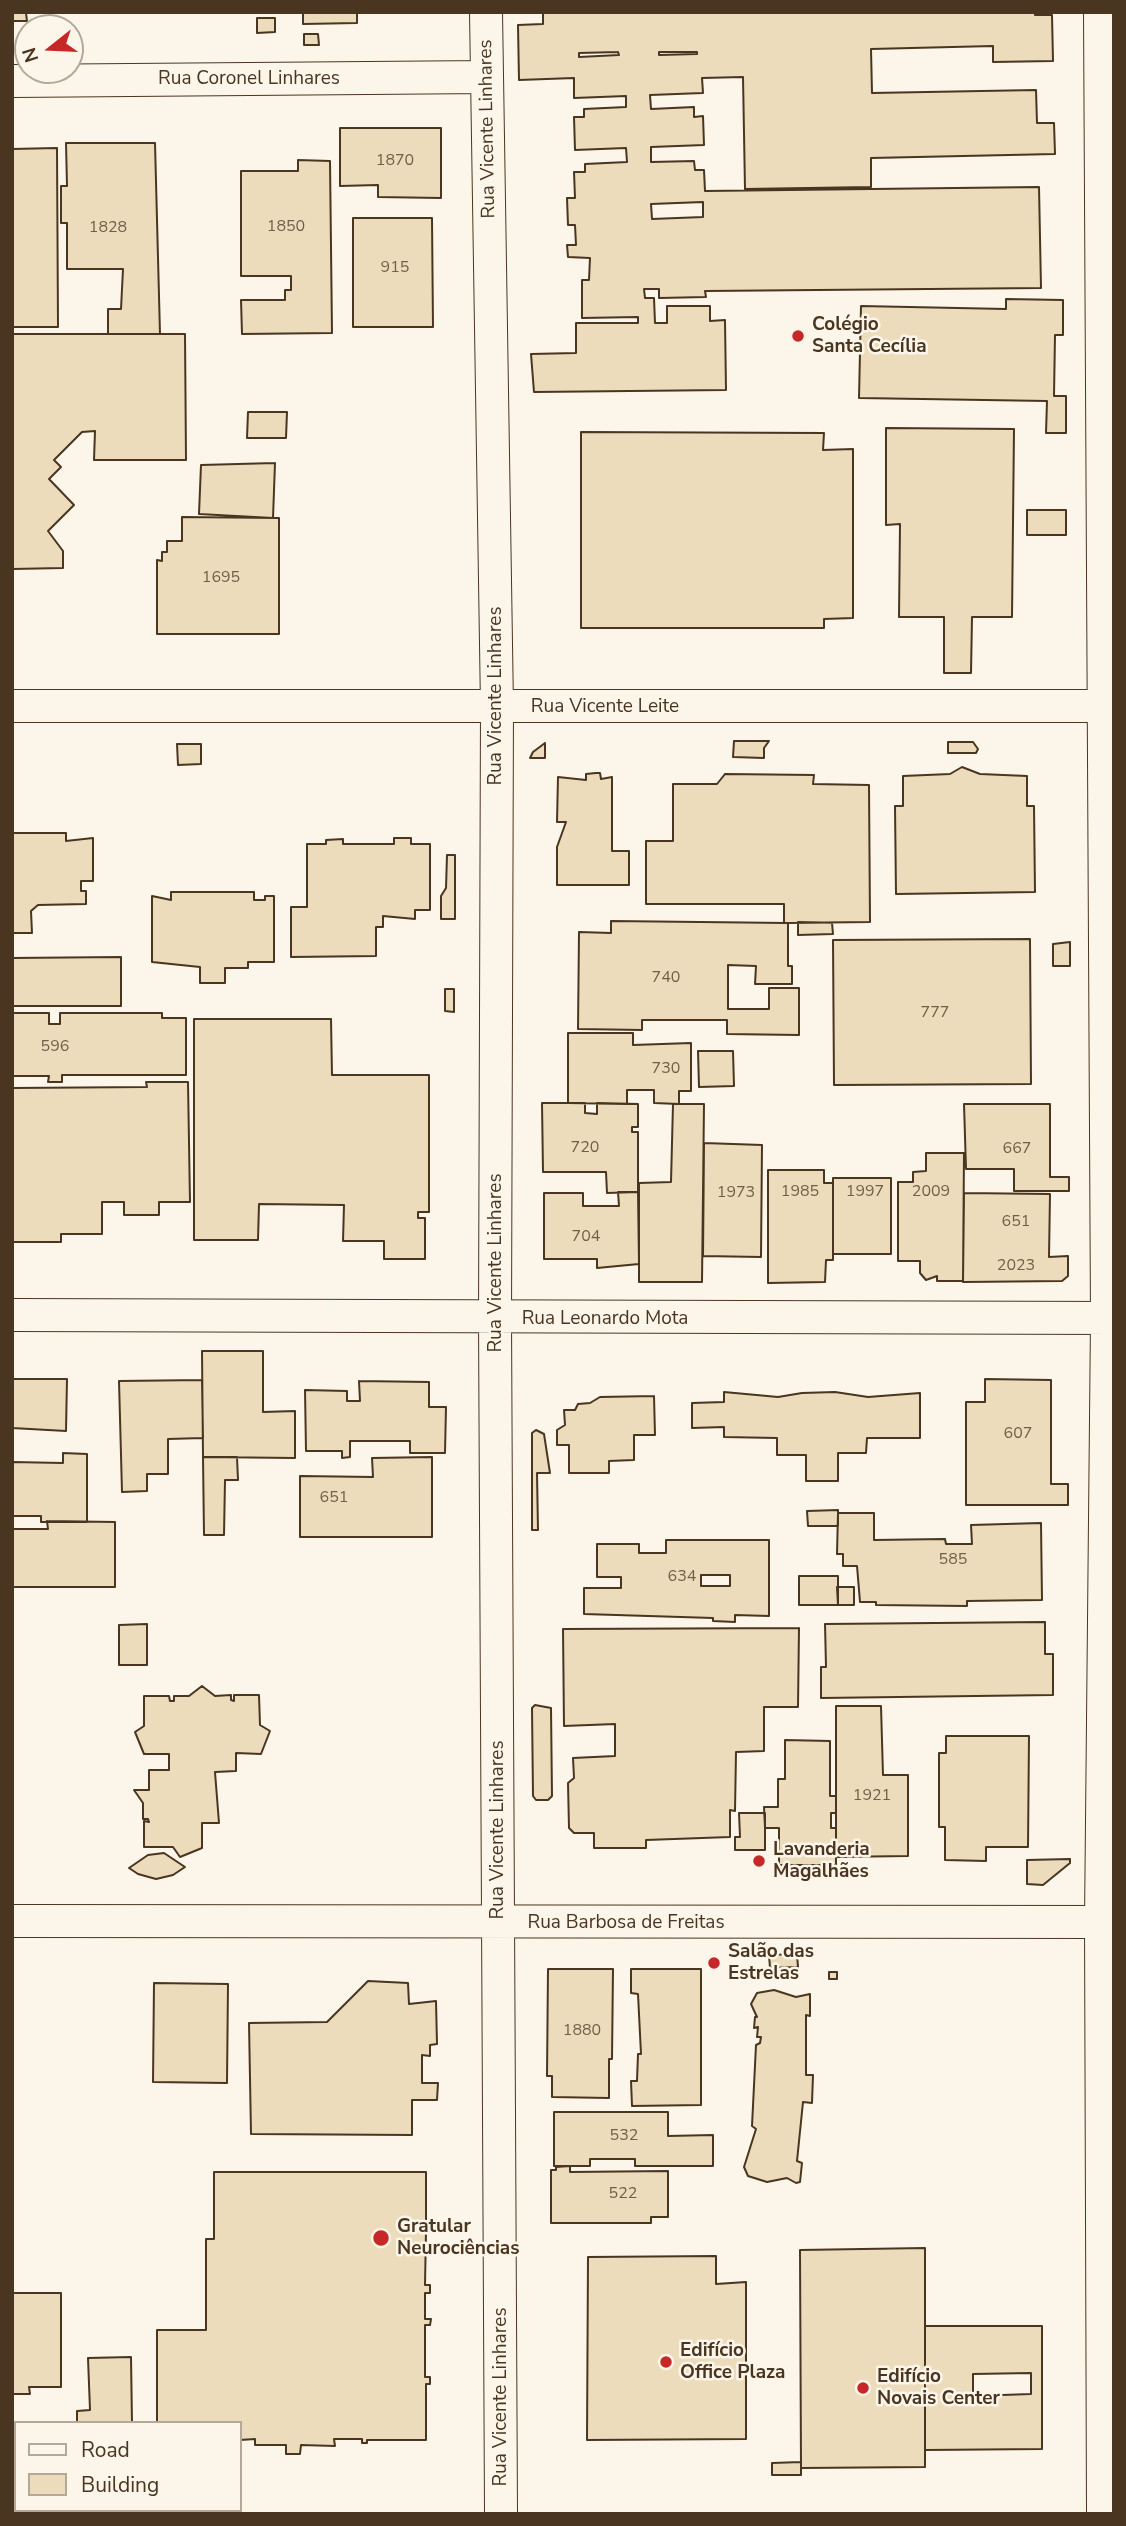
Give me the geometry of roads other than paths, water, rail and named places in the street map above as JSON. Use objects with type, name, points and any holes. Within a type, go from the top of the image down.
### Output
[{"type":"street","name":"Rua Vicente Linhares","points":[[486,12],[497,707],[495,1319],[501,2514]]},
{"type":"street","points":[[1100,12],[1108,241],[1110,1318],[1103,2514]]},
{"type":"street","name":"Rua Coronel Linhares","points":[[12,80],[486,76]]},
{"type":"street","name":"Rua Vicente Leite","points":[[12,706],[1109,706]]},
{"type":"street","name":"Rua Leonardo Mota","points":[[12,1315],[495,1319],[1110,1318]]},
{"type":"street","name":"Rua Barbosa de Freitas","points":[[12,1921],[1107,1922]]},
{"type":"place","name":"Colégio Santa Cecília","points":[[798,336]]},
{"type":"place","name":"Lavanderia Magalhães","points":[[759,1861]]},
{"type":"place","name":"Salão das Estrelas","points":[[714,1963]]},
{"type":"place","name":"Gratular Neurociências","points":[[381,2238]]},
{"type":"place","name":"Edifício Office Plaza","points":[[666,2362]]},
{"type":"place","name":"Edifício Novais Center","points":[[863,2388]]}]
